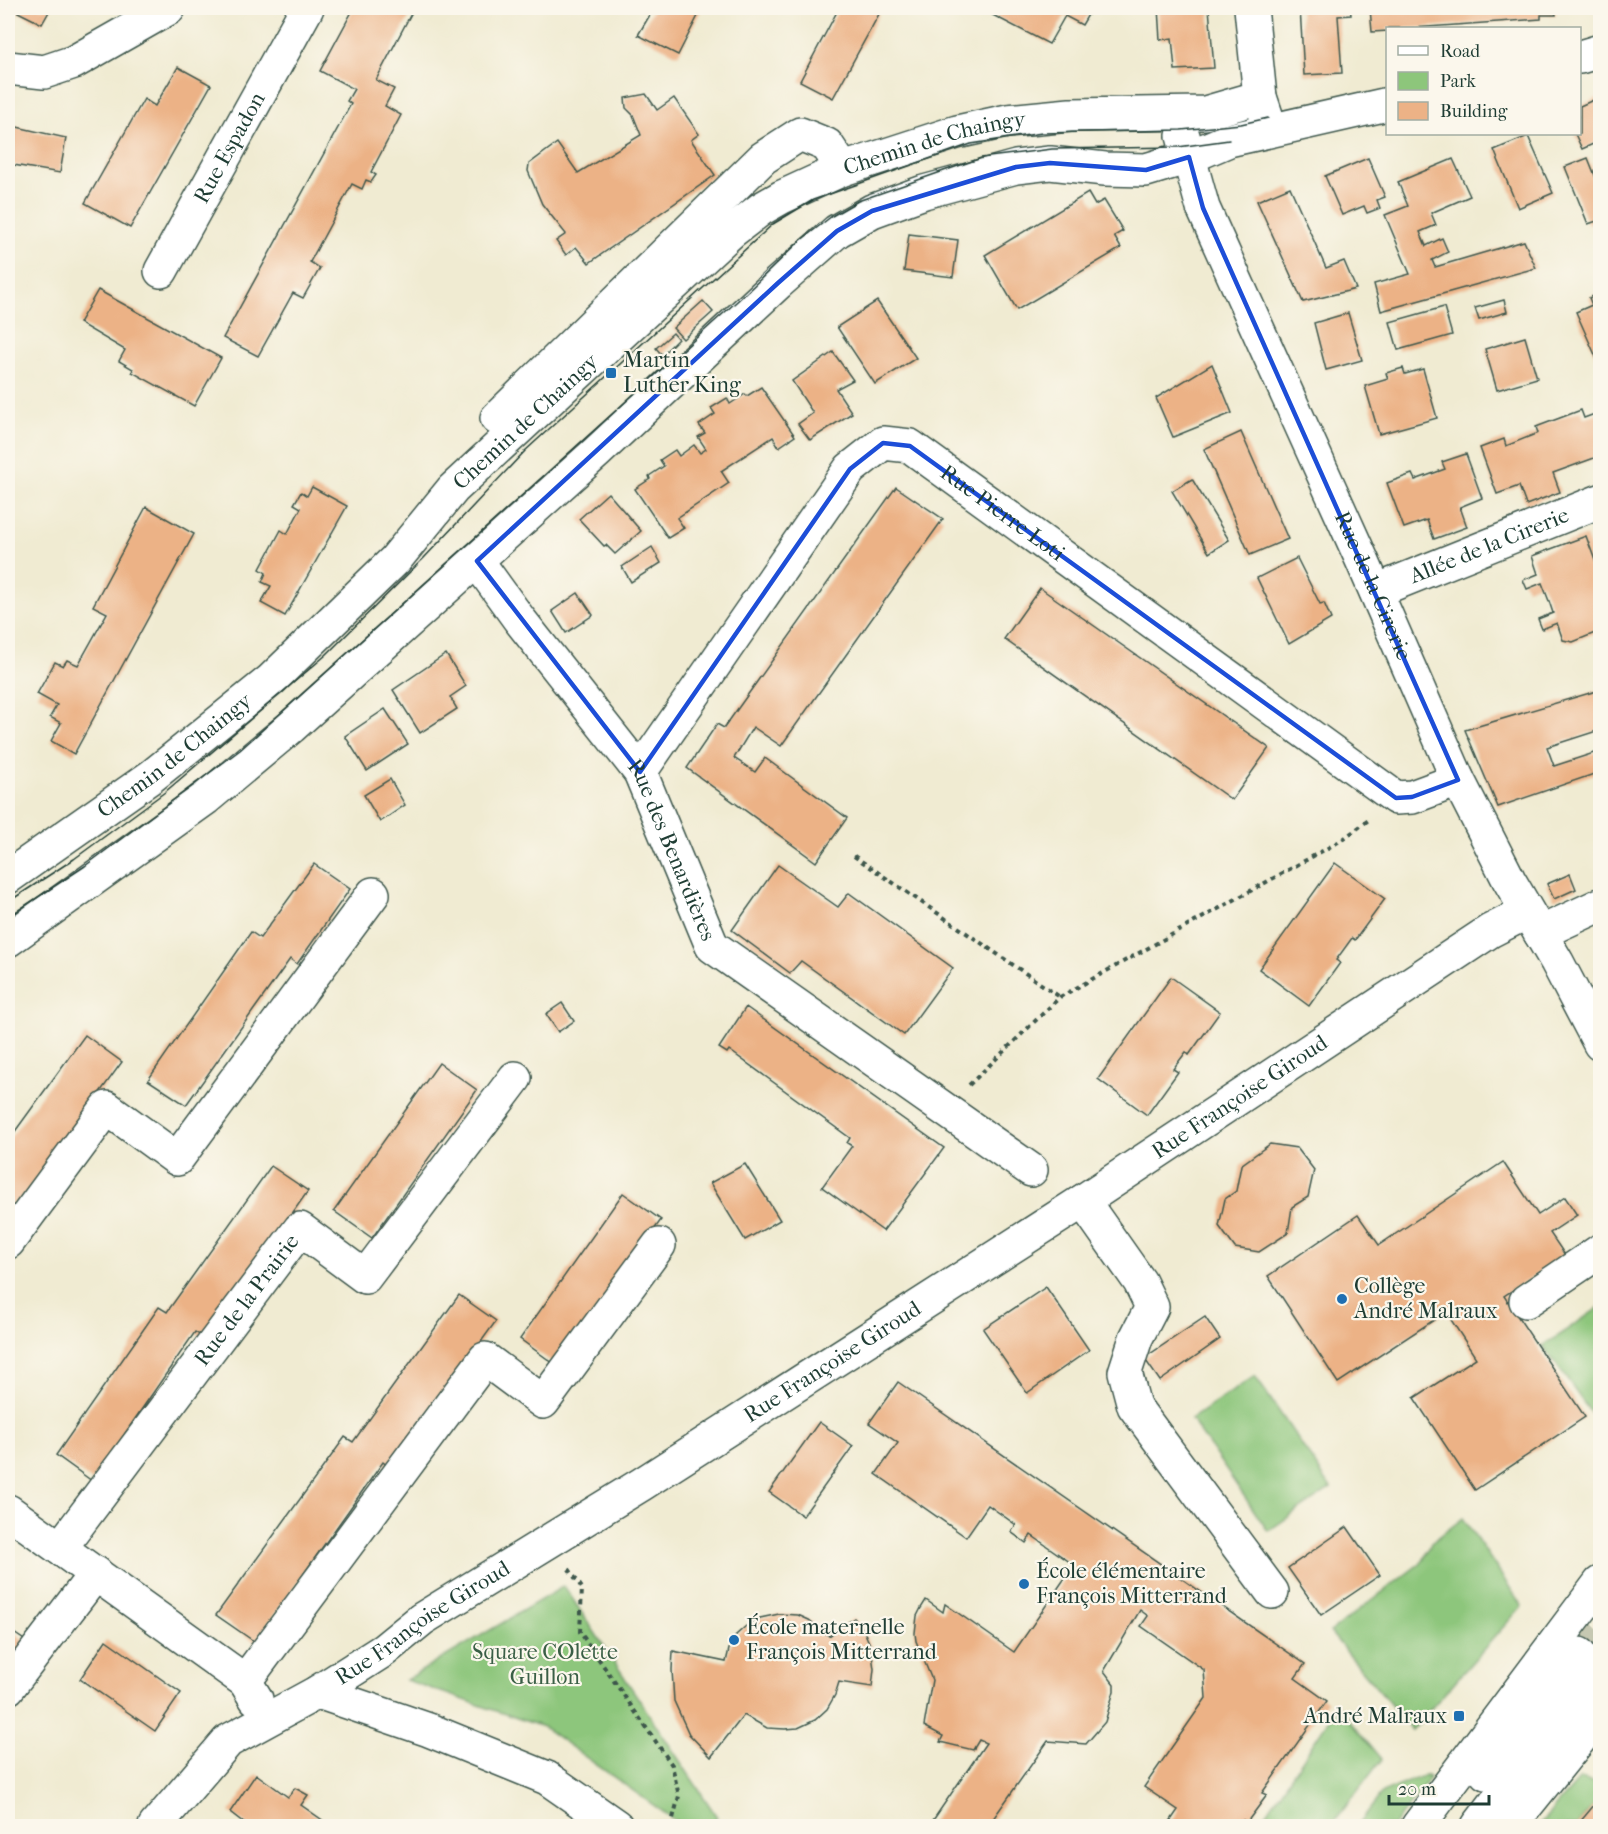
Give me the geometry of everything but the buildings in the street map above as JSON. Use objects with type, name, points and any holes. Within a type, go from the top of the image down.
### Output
[{"type":"street","points":[[8,68],[44,72],[74,62],[169,8]]},
{"type":"street","points":[[1251,8],[1266,115]]},
{"type":"street","name":"Rue Espadon","points":[[161,271],[295,13]]},
{"type":"street","points":[[1581,40],[1600,33]]},
{"type":"street","points":[[1581,57],[1600,51]]},
{"type":"street","points":[[1266,115],[1386,91]]},
{"type":"street","points":[[1266,115],[1386,104]]},
{"type":"street","name":"Chemin de Chaingy","points":[[8,877],[152,776],[271,680],[395,560],[453,489],[731,232],[761,209],[843,169],[957,132],[1007,121],[1070,115],[1205,113],[1266,115]]},
{"type":"street","name":"Rue de la Cirerie","points":[[1176,114],[1203,208],[1376,591],[1458,780],[1509,880],[1600,1044]]},
{"type":"street","name":"Chemin de Chaingy","points":[[8,940],[206,798],[291,727],[597,452],[837,231],[872,211],[924,192],[1016,167],[1050,163],[1105,169],[1146,170],[1189,157],[1229,140],[1266,115]]},
{"type":"street","points":[[453,489],[437,475],[763,158],[800,134],[827,145],[843,169]]},
{"type":"street","name":"Rue Pierre Loti","points":[[640,772],[850,469],[883,443],[910,446],[1396,798]]},
{"type":"street","name":"Allée de la Cirerie","points":[[1376,591],[1600,501]]},
{"type":"street","name":"Rue des Benardières","points":[[477,561],[519,619],[640,772],[712,946],[1031,1170]]},
{"type":"street","points":[[1396,798],[1412,798],[1458,780]]},
{"type":"street","points":[[8,1242],[107,1108],[177,1160],[373,894]]},
{"type":"street","name":"Rue Françoise Giroud","points":[[155,1827],[228,1741],[318,1692],[384,1650],[422,1618],[642,1484],[1083,1201],[1490,931],[1534,923],[1600,905]]},
{"type":"street","name":"Rue de la Prairie","points":[[61,1547],[300,1229],[365,1277],[515,1078]]},
{"type":"street","points":[[1083,1201],[1140,1282],[1152,1307],[1136,1338],[1125,1372],[1134,1406],[1272,1592]]},
{"type":"street","points":[[246,1681],[485,1359],[543,1402],[659,1245]]},
{"type":"street","points":[[1526,1301],[1600,1251]]},
{"type":"street","points":[[8,1511],[246,1681],[268,1719]]},
{"type":"street","points":[[8,1688],[96,1573]]},
{"type":"street","points":[[1418,1827],[1600,1583]]},
{"type":"street","points":[[1443,1827],[1590,1660]]},
{"type":"street","points":[[1478,1827],[1590,1660]]},
{"type":"street","points":[[318,1692],[429,1730],[547,1778],[603,1823]]},
{"type":"street","points":[[1504,1827],[1525,1807],[1600,1714]]},
{"type":"path","points":[[944,1109],[1060,997],[1342,840],[1396,798]]},
{"type":"path","points":[[854,856],[1060,997]]},
{"type":"path","points":[[565,1563],[582,1588],[580,1632],[672,1765],[679,1796],[671,1827]]},
{"type":"highlighted area","points":[[1189,157],[1203,208],[1458,780],[1412,797],[1396,798],[910,446],[883,443],[850,469],[640,772],[477,561],[778,283],[837,231],[872,211],[1016,167],[1050,163],[1146,170]]},
{"type":"green space","points":[[1600,1307],[1600,1421],[1598,1423],[1543,1346]]},
{"type":"green space","points":[[1255,1376],[1331,1488],[1268,1531],[1191,1419]]},
{"type":"green space","points":[[1463,1518],[1522,1606],[1412,1730],[1330,1632],[1423,1561],[1431,1543]]},
{"type":"green space","name":"Square COlette Guillon","points":[[564,1586],[717,1817],[709,1826],[683,1826],[543,1727],[406,1680]]},
{"type":"green space","points":[[1338,1706],[1382,1759],[1331,1826],[1268,1826],[1261,1822]]},
{"type":"green space","points":[[1425,1775],[1430,1778],[1393,1826],[1357,1826],[1382,1793]]},
{"type":"green space","points":[[1580,1779],[1600,1784],[1600,1798],[1576,1826],[1538,1826]]},
{"type":"tunnel","points":[[1579,1654],[1600,1633]]},
{"type":"tram line","points":[[8,902],[74,859],[165,792],[326,655],[424,558],[525,451],[773,224],[813,200],[971,144],[1042,133],[1181,130],[1241,124],[1268,118]]},
{"type":"tram line","points":[[8,917],[85,866],[240,750],[745,294],[800,241],[832,216],[858,201],[981,158],[1052,149],[1178,147],[1229,140]]},
{"type":"place","name":"Martin Luther King","points":[[611,373]]},
{"type":"place","name":"Collège André Malraux","points":[[1342,1299]]},
{"type":"place","name":"École élémentaire François Mitterrand","points":[[1024,1584]]},
{"type":"place","name":"École maternelle François Mitterrand","points":[[734,1640]]},
{"type":"place","name":"André Malraux","points":[[1459,1716]]}]
